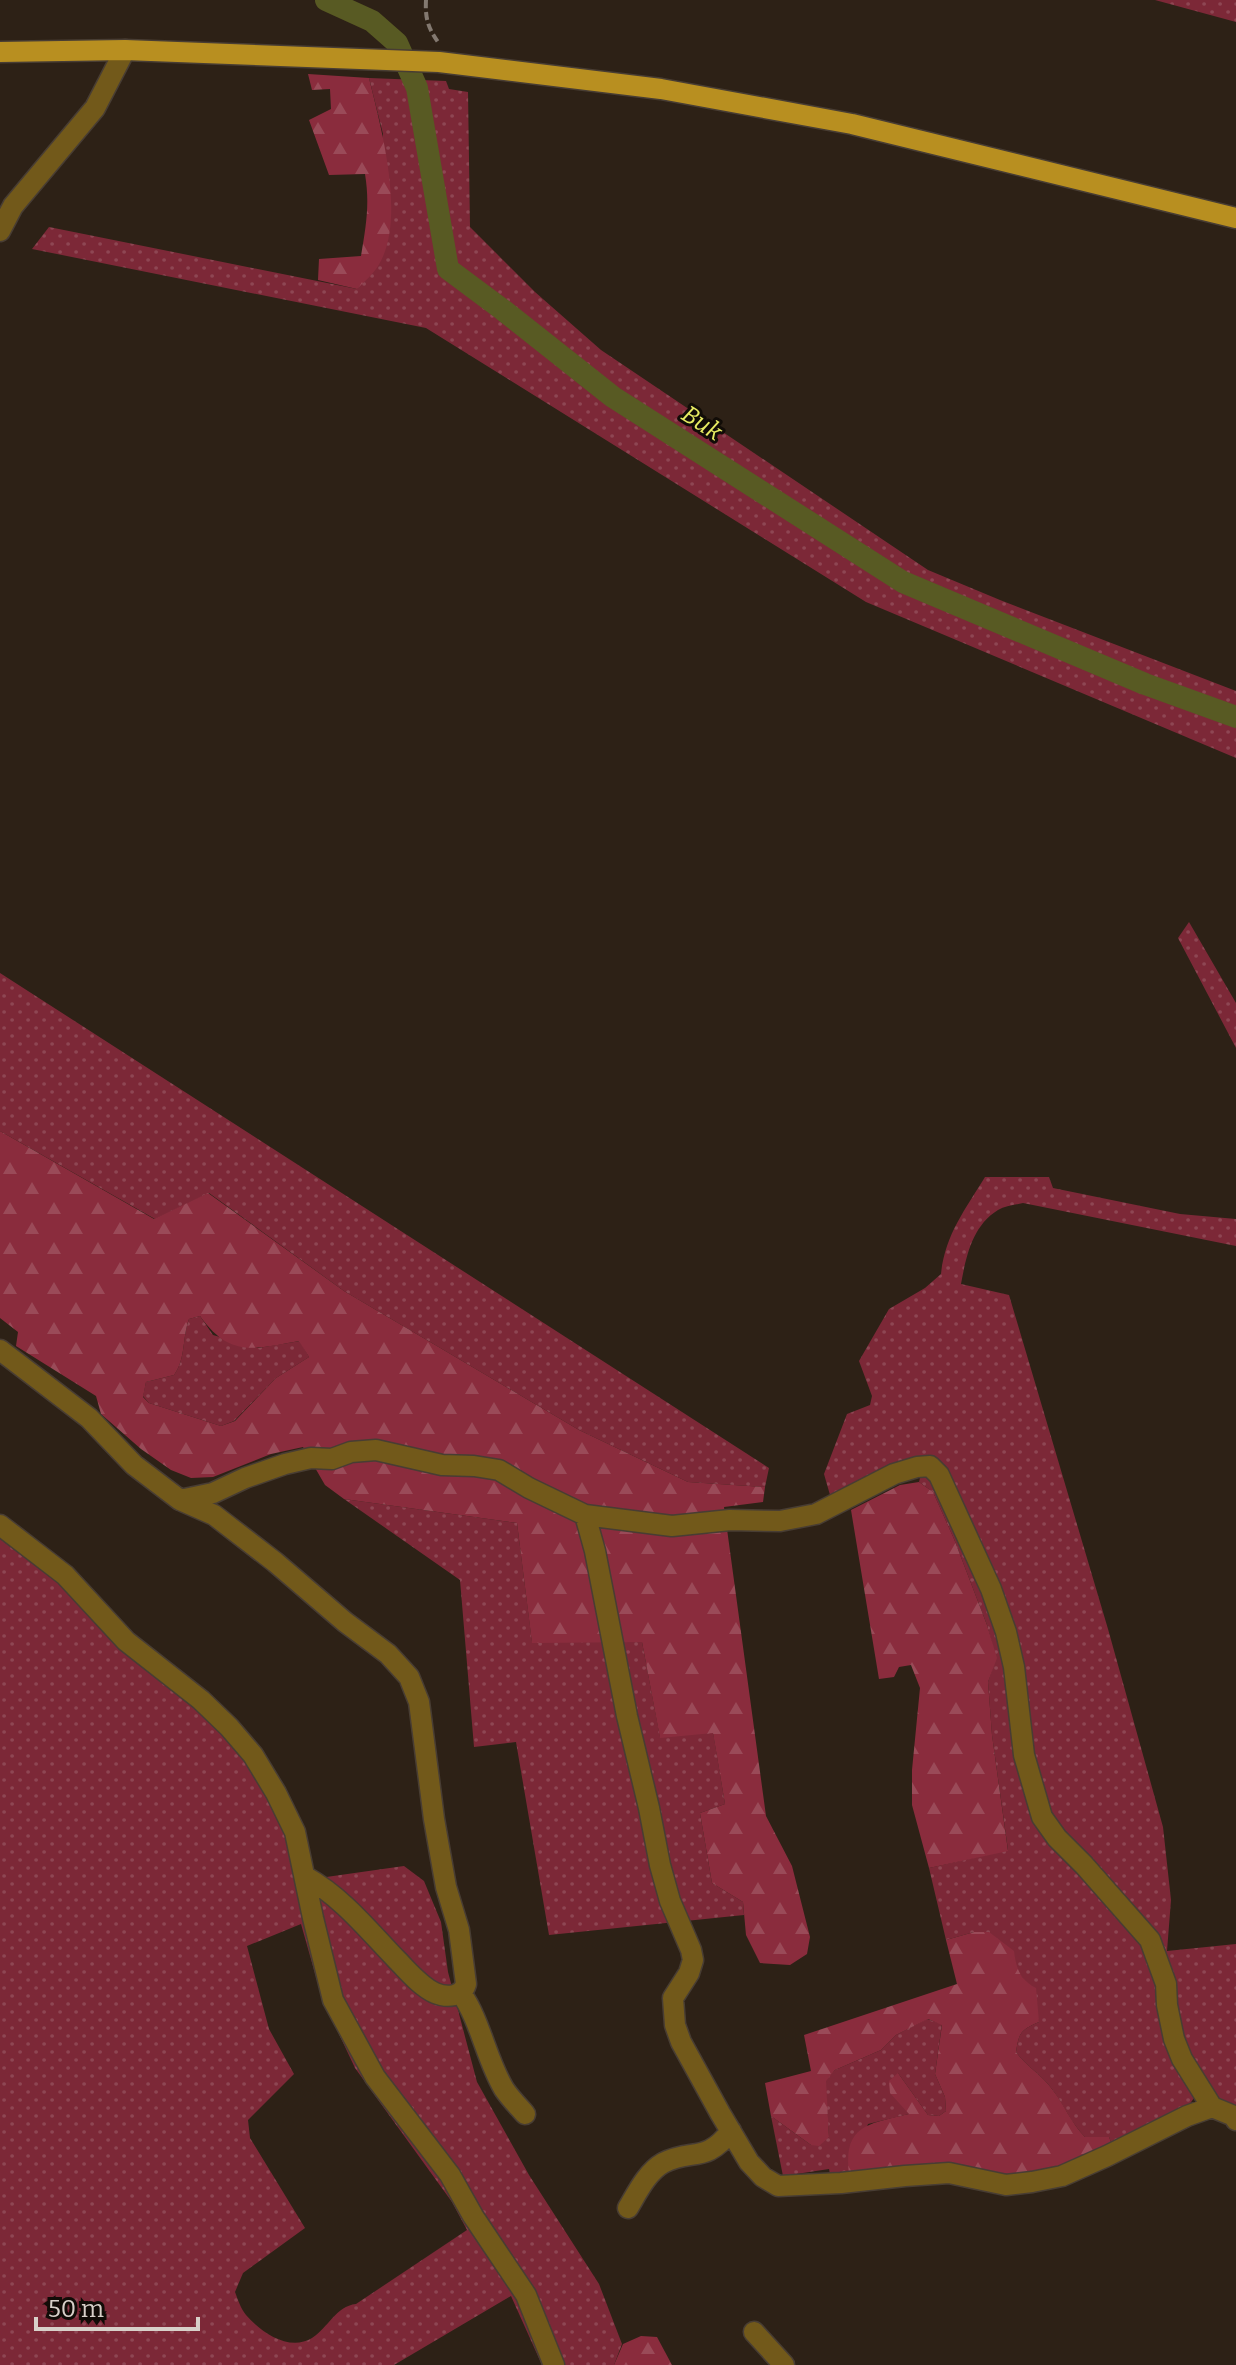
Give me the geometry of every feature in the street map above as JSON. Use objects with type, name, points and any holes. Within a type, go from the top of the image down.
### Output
[{"type":"main road","points":[[0,52],[125,50],[446,63],[661,89],[852,124],[1236,218]]},
{"type":"street","points":[[0,231],[13,206],[95,108],[125,50]]},
{"type":"street","points":[[0,1350],[89,1418],[134,1465],[180,1500],[214,1515],[275,1562],[388,1654],[409,1677],[419,1702],[434,1819],[446,1887],[459,1930],[466,1984],[461,1993],[436,1993],[417,1980],[339,1901],[306,1877]]},
{"type":"street","points":[[180,1500],[213,1493],[285,1464],[376,1450],[442,1465],[499,1470],[585,1515],[672,1526],[730,1520],[780,1521],[816,1514],[894,1474],[930,1466],[939,1475],[991,1589],[1006,1632],[1014,1667],[1024,1755],[1042,1817],[1057,1838],[1150,1940],[1166,1984],[1174,2039],[1182,2059],[1212,2107],[1234,2116],[1236,2120]]},
{"type":"street","points":[[585,1515],[660,1865],[693,1960],[689,1973],[673,1998],[675,2025],[681,2042],[731,2131],[749,2162],[763,2177],[778,2186],[949,2173],[1006,2185],[1032,2182],[1062,2176],[1212,2107]]},
{"type":"street","points":[[0,1525],[65,1575],[126,1641],[201,1700],[253,1755],[295,1832],[333,2000],[375,2077],[450,2175],[473,2216],[526,2295],[554,2365]]},
{"type":"street","points":[[461,1993],[468,2002],[505,2089],[525,2114]]},
{"type":"street","points":[[628,2208],[646,2180],[662,2164],[706,2153],[720,2144],[731,2131]]},
{"type":"street","points":[[754,2332],[784,2365]]},
{"type":"path","points":[[426,0],[428,28],[446,63]]},
{"type":"shaded area","points":[[1155,0],[1236,0],[1236,22]]},
{"type":"shaded area","points":[[369,78],[446,81],[449,89],[468,92],[470,227],[535,292],[601,350],[928,570],[1236,691],[1236,758],[866,602],[426,328],[32,249],[49,227],[357,289],[383,134]]},
{"type":"shaded area","points":[[1189,922],[1236,1003],[1236,1048],[1178,938]]},
{"type":"shaded area","points":[[0,973],[769,1468],[765,1487],[688,1482],[579,1430],[344,1291],[209,1193],[155,1219],[0,1131]]},
{"type":"shaded area","points":[[985,1177],[1049,1177],[1053,1188],[1180,1214],[1236,1219],[1236,1246],[1023,1203],[1010,1206],[989,1217],[976,1233],[961,1284],[1009,1295],[1163,1827],[1171,1900],[1167,1951],[1236,1944],[1236,2112],[1193,2086],[1194,2098],[1189,2105],[1112,2145],[1109,2137],[1085,2137],[1048,2084],[1016,2052],[1022,2032],[1039,2022],[1027,1984],[1016,1969],[974,1932],[946,1940],[929,1868],[1008,1850],[988,1682],[996,1658],[987,1625],[954,1539],[933,1492],[919,1482],[925,1458],[909,1458],[830,1495],[824,1474],[847,1414],[870,1405],[872,1396],[859,1361],[889,1309],[925,1288],[941,1274],[951,1235]]},
{"type":"shaded area","points":[[200,1316],[213,1335],[258,1348],[300,1341],[309,1357],[276,1378],[234,1421],[221,1426],[149,1403],[143,1396],[146,1382],[174,1375],[180,1362],[189,1319]]},
{"type":"shaded area","points":[[344,1499],[517,1523],[532,1642],[642,1642],[660,1737],[713,1732],[725,1804],[700,1813],[712,1883],[743,1902],[744,1915],[549,1935],[516,1742],[474,1747],[460,1580]]},
{"type":"shaded area","points":[[0,1536],[57,1577],[195,1704],[248,1760],[289,1833],[298,1881],[404,1866],[424,1881],[441,1922],[448,1972],[477,2082],[529,2175],[599,2284],[622,2344],[614,2365],[542,2365],[511,2296],[394,2365],[0,2365]],"holes":[[[301,1924],[322,1998],[355,2068],[452,2202],[467,2230],[356,2304],[343,2309],[312,2338],[294,2343],[276,2338],[259,2328],[244,2313],[235,2292],[243,2273],[305,2228],[250,2138],[248,2120],[294,2074],[269,2029],[247,1946]]]},
{"type":"shaded area","points":[[927,2019],[942,2024],[935,2074],[945,2097],[946,2111],[939,2116],[928,2115],[898,2073],[909,2114],[868,2124],[849,2174],[831,2177],[829,2169],[783,2176],[771,2116],[811,2145],[829,2137],[825,2081],[835,2070],[881,2050],[896,2035]]},
{"type":"green space","points":[[308,74],[369,78],[380,122],[389,174],[391,224],[378,266],[357,289],[318,280],[319,259],[361,256],[367,195],[365,174],[329,175],[309,120],[331,109],[330,89],[312,90]]},
{"type":"green space","points":[[0,1131],[154,1219],[208,1193],[344,1291],[579,1430],[688,1482],[765,1487],[763,1502],[724,1507],[766,1816],[792,1866],[810,1937],[807,1954],[790,1965],[760,1963],[746,1935],[743,1902],[712,1883],[700,1813],[725,1804],[713,1733],[660,1738],[642,1642],[532,1643],[517,1523],[344,1499],[325,1485],[303,1447],[271,1454],[213,1477],[191,1478],[171,1470],[141,1449],[101,1414],[96,1396],[16,1346],[18,1332],[0,1318]],"holes":[[[200,1316],[222,1339],[244,1347],[299,1341],[309,1357],[276,1378],[235,1421],[221,1426],[149,1403],[143,1397],[146,1382],[174,1375],[180,1362],[189,1319]]]},
{"type":"green space","points":[[919,1482],[933,1492],[954,1539],[997,1658],[988,1682],[1008,1851],[929,1868],[912,1805],[920,1688],[911,1665],[899,1667],[894,1677],[879,1679],[851,1510],[900,1485]]},
{"type":"green space","points":[[974,1932],[989,1932],[1014,1951],[1020,1973],[1036,1988],[1039,2022],[1022,2032],[1016,2052],[1048,2084],[1085,2137],[1109,2137],[1112,2145],[1066,2164],[1019,2177],[849,2174],[850,2145],[862,2129],[909,2114],[890,2093],[889,2081],[898,2073],[928,2115],[939,2116],[946,2111],[945,2097],[935,2074],[942,2025],[928,2019],[896,2035],[881,2050],[835,2070],[826,2081],[829,2137],[819,2146],[811,2145],[771,2116],[765,2083],[811,2071],[804,2035],[957,1984],[946,1940]]},
{"type":"green space","points":[[641,2336],[657,2337],[672,2365],[614,2365],[623,2344]]},
{"type":"waterway","name":"Buk","points":[[326,0],[372,21],[397,43],[417,88],[448,269],[613,397],[903,582],[1145,684],[1236,717]]}]
